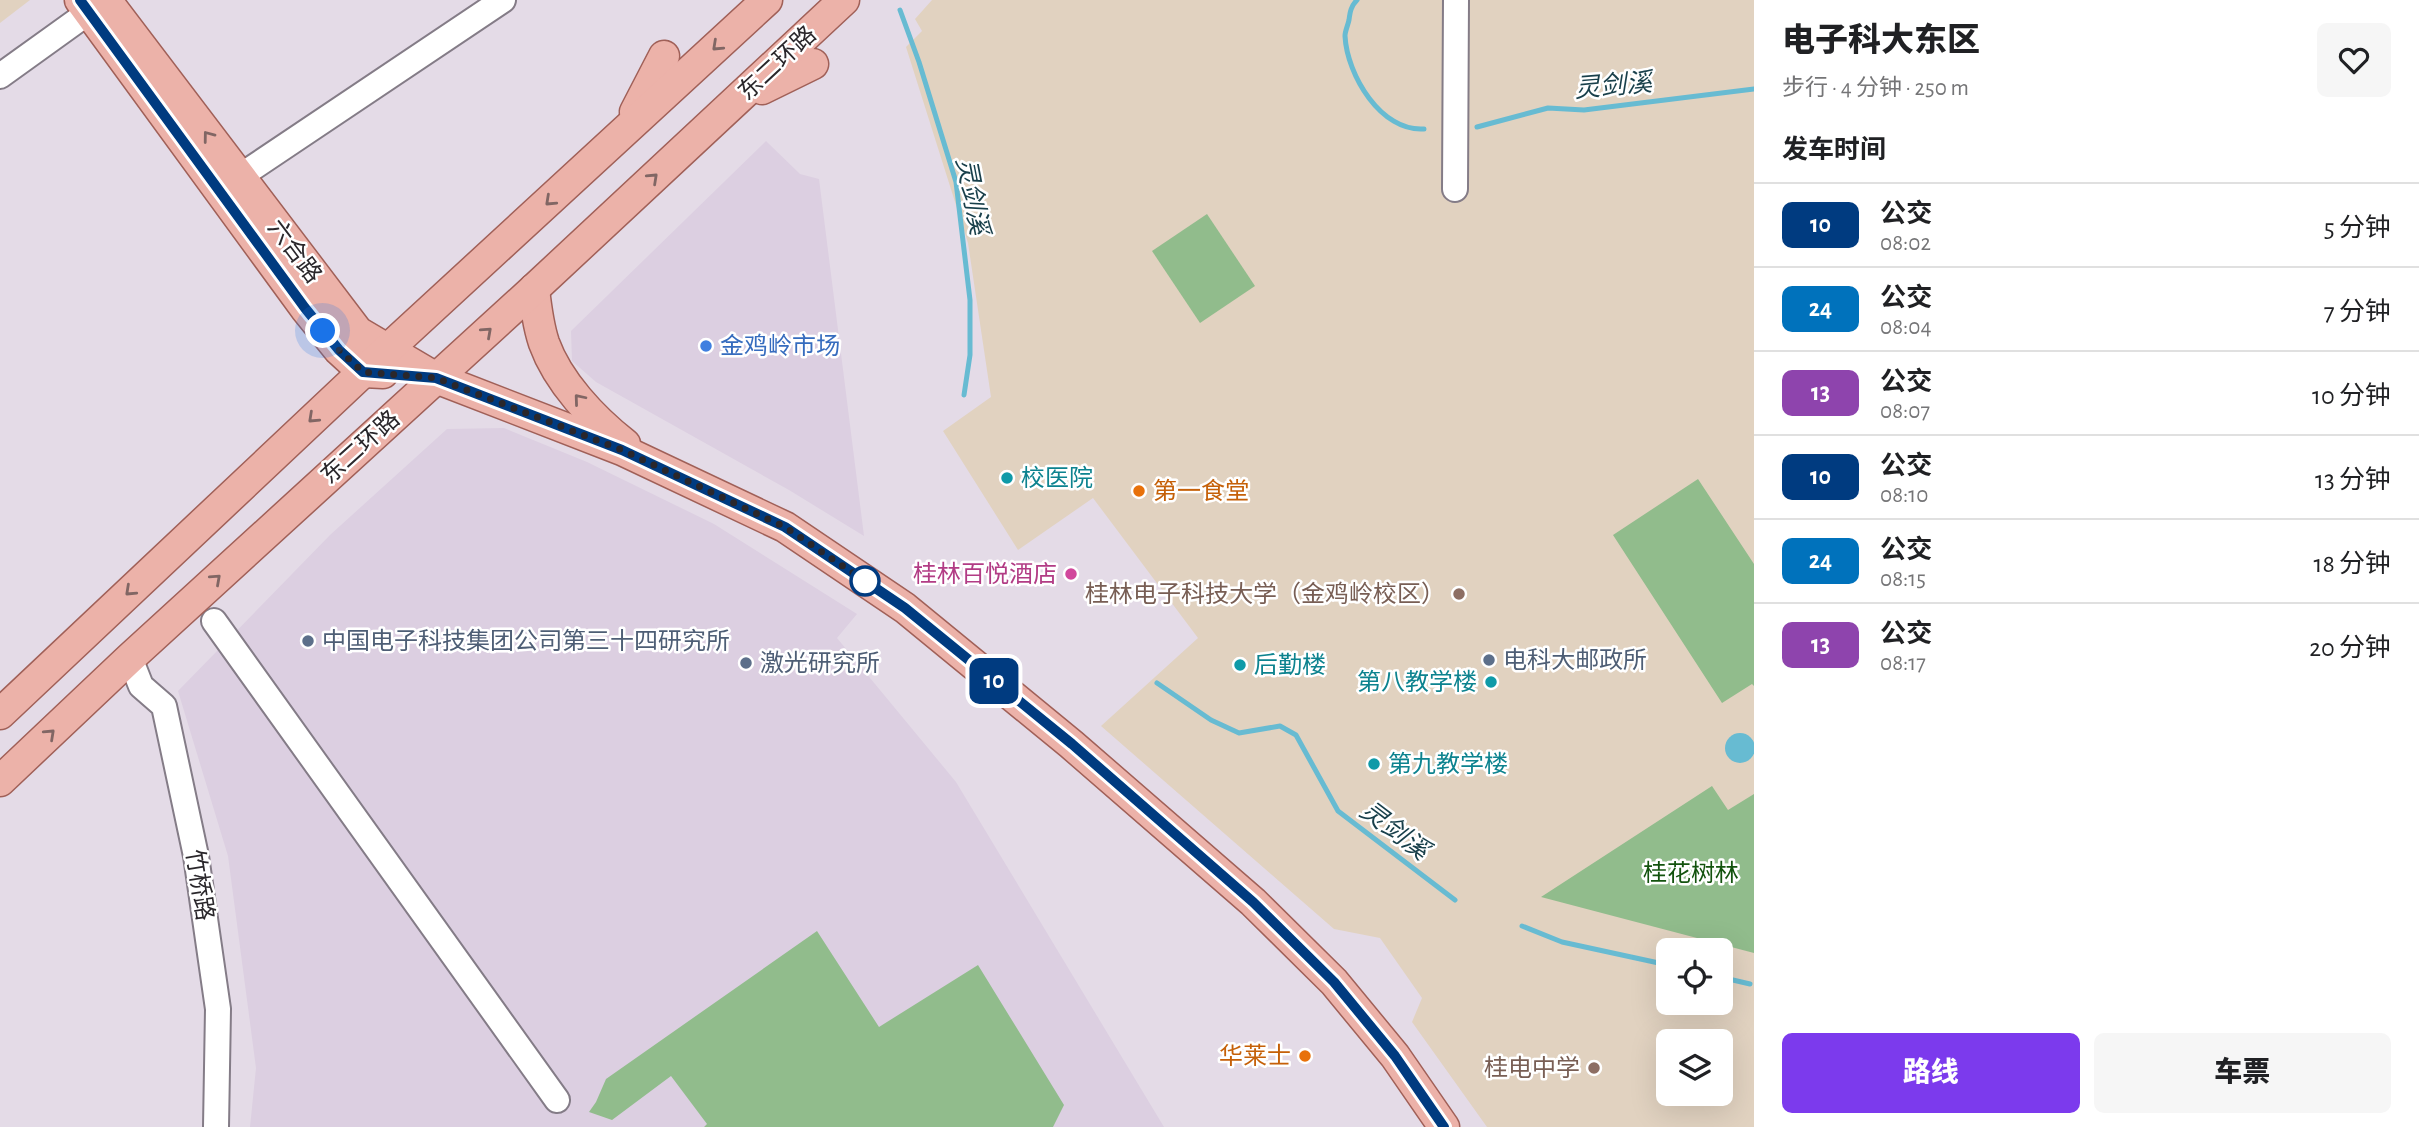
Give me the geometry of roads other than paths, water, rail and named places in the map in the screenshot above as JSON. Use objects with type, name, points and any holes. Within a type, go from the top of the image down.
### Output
[{"type":"main road","points":[[0,714],[363,372],[767,0]]},
{"type":"main road","name":"东二环路","points":[[0,781],[844,0]]},
{"type":"main road","name":"六合路","points":[[93,3],[239,177],[358,332],[436,378]]},
{"type":"main road","name":"六合路","points":[[93,3],[305,308],[339,350],[363,372]]},
{"type":"main road","points":[[626,131],[664,56]]},
{"type":"main road","points":[[733,103],[813,64]]},
{"type":"main road","points":[[534,289],[545,345],[563,378],[601,422],[648,461]]},
{"type":"main road","points":[[363,372],[436,378],[648,461],[774,521],[905,608],[1072,744],[1253,902],[1334,982],[1395,1056],[1444,1127]]},
{"type":"street","points":[[239,177],[503,0]]},
{"type":"street","points":[[1455,189],[1456,0]]},
{"type":"street","points":[[0,76],[93,3]]},
{"type":"street","points":[[214,621],[557,1100]]},
{"type":"street","name":"竹桥路","points":[[130,658],[141,686],[164,706],[196,856],[218,1009],[216,1127]]},
{"type":"water","points":[[1740,733],[1753,742],[1753,754],[1740,763],[1730,758],[1725,748],[1730,738]]},
{"type":"waterway","name":"灵剑溪","points":[[1357,0],[1351,9],[1345,36],[1352,67],[1360,83],[1369,98],[1394,121],[1408,127],[1424,129]]},
{"type":"waterway","name":"灵剑溪","points":[[900,10],[956,182],[970,300],[970,355],[964,395]]},
{"type":"waterway","name":"灵剑溪","points":[[1477,127],[1548,108],[1584,110],[1754,89]]},
{"type":"waterway","name":"灵剑溪","points":[[1157,683],[1211,720],[1239,733],[1280,726],[1296,735],[1338,811],[1455,900]]},
{"type":"waterway","name":"灵剑溪","points":[[1522,926],[1562,942],[1656,962]]},
{"type":"waterway","name":"灵剑溪","points":[[1733,980],[1750,984]]},
{"type":"place","name":"金鸡岭市场","points":[[706,346]]},
{"type":"place","name":"校医院","points":[[1007,478]]},
{"type":"place","name":"第一食堂","points":[[1139,491]]},
{"type":"place","name":"桂林百悦酒店","points":[[1071,574]]},
{"type":"place","name":"桂林电子科技大学（金鸡岭校区）","points":[[1459,594]]},
{"type":"place","name":"中国电子科技集团公司第三十四研究所","points":[[308,641]]},
{"type":"place","name":"电科大邮政所","points":[[1489,660]]},
{"type":"place","name":"激光研究所","points":[[746,663]]},
{"type":"place","name":"后勤楼","points":[[1240,665]]},
{"type":"place","name":"第八教学楼","points":[[1491,682]]},
{"type":"place","name":"第九教学楼","points":[[1374,764]]},
{"type":"place","name":"华莱士","points":[[1305,1056]]},
{"type":"place","name":"桂电中学","points":[[1594,1068]]},
{"type":"park label","name":"桂花树林","points":[[1691,873]]}]
